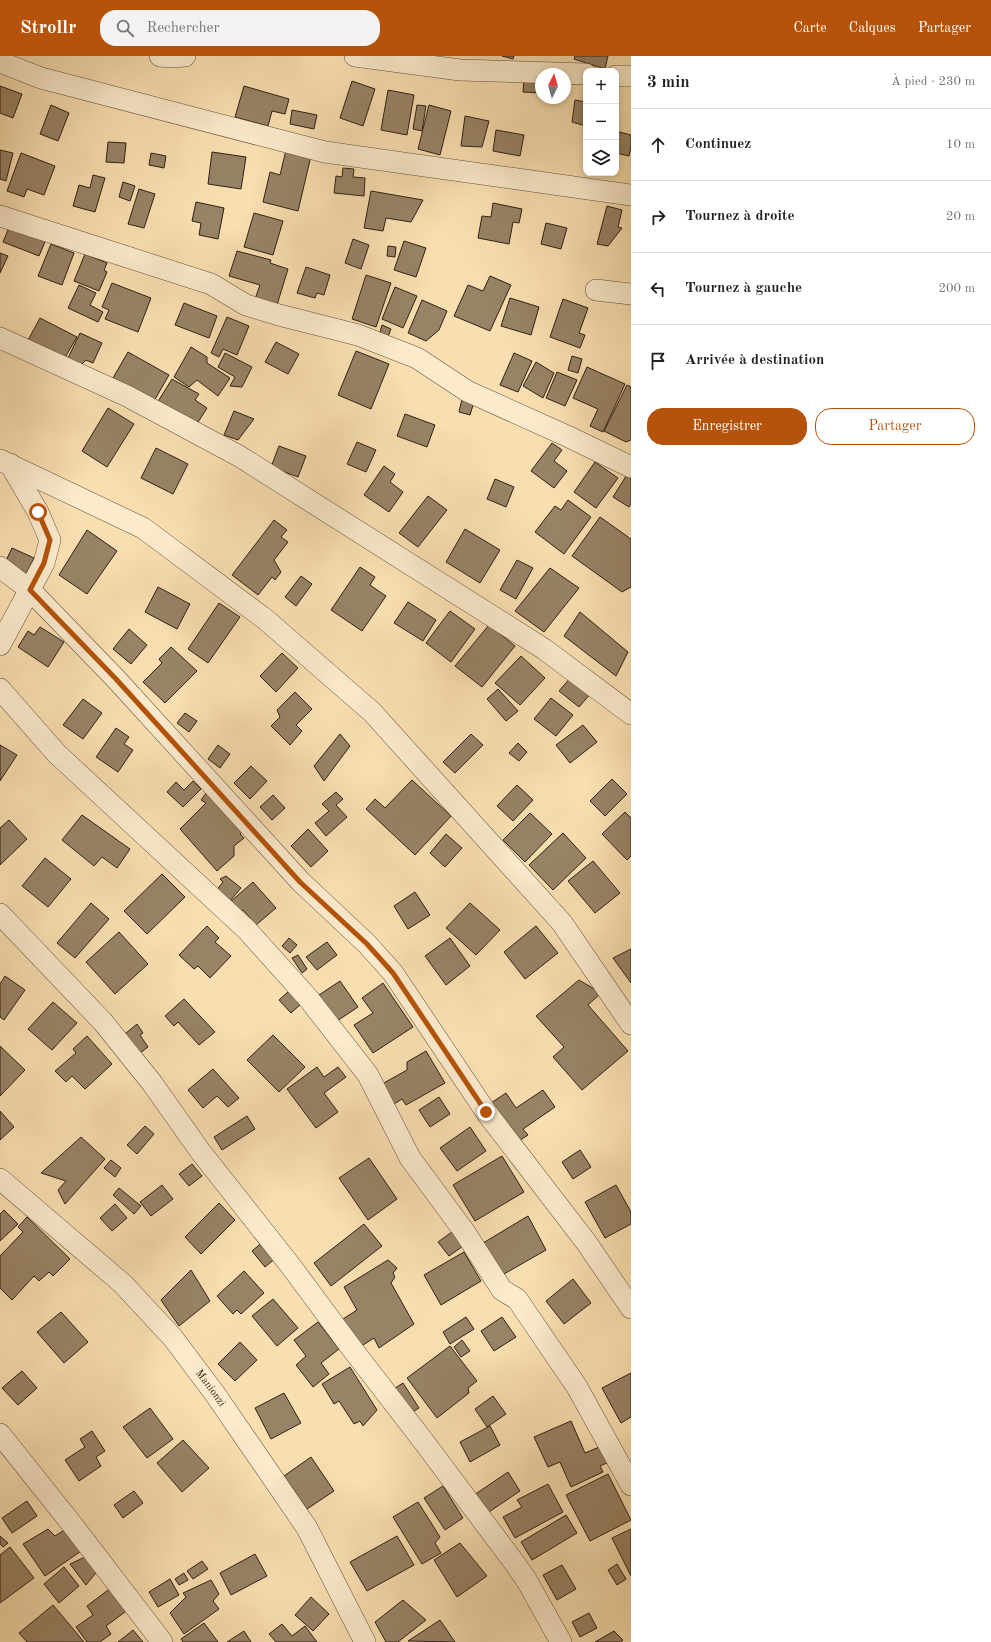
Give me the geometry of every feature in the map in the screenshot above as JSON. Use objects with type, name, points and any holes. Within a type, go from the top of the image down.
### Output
[{"type":"street","points":[[160,56],[170,58],[185,56]]},
{"type":"street","points":[[355,56],[463,63],[583,74]]},
{"type":"street","points":[[0,62],[49,80],[325,152],[631,195]]},
{"type":"street","points":[[619,76],[631,76]]},
{"type":"street","points":[[0,216],[211,284],[246,305],[358,335],[417,358],[467,391],[567,436],[631,467]]},
{"type":"street","points":[[596,290],[631,294]]},
{"type":"street","points":[[0,338],[127,396],[239,456],[544,649],[631,714]]},
{"type":"street","points":[[0,645],[44,563],[50,540],[38,512],[5,462]]},
{"type":"street","points":[[5,462],[142,528],[265,619],[372,712],[562,923],[631,1024]]},
{"type":"street","points":[[0,567],[30,590],[116,679],[300,882],[367,944],[393,973],[486,1112],[586,1242],[631,1308]]},
{"type":"street","points":[[0,689],[57,754],[247,930],[308,998],[368,1075],[410,1158],[464,1231],[502,1290],[518,1299],[577,1386],[631,1485]]},
{"type":"street","points":[[0,914],[103,1022],[152,1083],[200,1151],[290,1265],[520,1570],[561,1642]]},
{"type":"street","name":"Manionzi","points":[[0,1179],[123,1284],[173,1338],[215,1394],[307,1528],[365,1642]]},
{"type":"street","points":[[0,1434],[71,1523],[162,1642]]},
{"type":"building","points":[[502,56],[514,56],[513,59]]},
{"type":"building","points":[[575,56],[608,56],[605,68],[574,59]]},
{"type":"building","points":[[524,78],[535,79],[535,93],[523,92]]},
{"type":"building","points":[[352,81],[375,89],[363,126],[340,118]]},
{"type":"building","points":[[0,86],[22,94],[13,118],[0,113]]},
{"type":"building","points":[[244,86],[289,99],[285,114],[272,111],[268,126],[235,117]]},
{"type":"building","points":[[388,90],[414,95],[407,135],[381,130]]},
{"type":"building","points":[[575,100],[583,101],[583,125],[572,122]]},
{"type":"building","points":[[51,105],[69,113],[58,141],[40,134]]},
{"type":"building","points":[[417,105],[426,106],[422,131],[413,129]]},
{"type":"building","points":[[429,105],[451,111],[440,155],[418,149]]},
{"type":"building","points":[[292,110],[317,115],[314,129],[290,124]]},
{"type":"building","points":[[465,116],[489,121],[482,147],[461,146]]},
{"type":"building","points":[[496,130],[524,135],[520,156],[493,151]]},
{"type":"building","points":[[619,132],[631,135],[629,156],[619,154]]},
{"type":"building","points":[[108,142],[126,143],[124,163],[106,162]]},
{"type":"building","points":[[0,150],[13,153],[6,181],[0,179]]},
{"type":"building","points":[[286,150],[311,156],[298,211],[263,202],[270,172],[280,175]]},
{"type":"building","points":[[212,152],[246,157],[241,189],[208,184]]},
{"type":"building","points":[[21,153],[55,166],[44,195],[27,189],[24,197],[7,191]]},
{"type":"building","points":[[151,153],[166,156],[164,168],[149,165]]},
{"type":"building","points":[[343,168],[354,169],[353,177],[365,178],[364,196],[334,193],[336,176],[342,177]]},
{"type":"building","points":[[93,175],[105,178],[95,212],[73,206],[79,185],[90,188]]},
{"type":"building","points":[[123,182],[135,186],[130,201],[119,197]]},
{"type":"building","points":[[139,189],[155,194],[144,228],[128,224]]},
{"type":"building","points":[[371,191],[423,200],[411,222],[386,218],[383,231],[364,228]]},
{"type":"building","points":[[196,202],[224,208],[218,239],[199,235],[201,223],[192,221]]},
{"type":"building","points":[[493,203],[522,209],[519,223],[513,222],[509,244],[478,238],[482,216],[491,217]]},
{"type":"building","points":[[607,206],[622,210],[618,227],[622,228],[608,246],[597,244]]},
{"type":"building","points":[[254,213],[283,221],[273,255],[244,247]]},
{"type":"building","points":[[11,223],[47,237],[39,256],[3,242]]},
{"type":"building","points":[[546,223],[567,228],[561,249],[541,244]]},
{"type":"building","points":[[353,239],[369,245],[361,269],[345,263]]},
{"type":"building","points":[[404,241],[426,248],[416,277],[394,270]]},
{"type":"building","points":[[51,244],[74,253],[62,285],[38,276]]},
{"type":"building","points":[[388,246],[396,247],[395,257],[387,256]]},
{"type":"building","points":[[237,251],[271,260],[270,263],[288,269],[277,305],[255,299],[260,285],[229,276]]},
{"type":"building","points":[[0,253],[8,256],[0,273]]},
{"type":"building","points":[[85,254],[107,263],[104,270],[107,272],[99,291],[74,281]]},
{"type":"building","points":[[306,267],[330,275],[324,295],[317,293],[315,298],[297,293]]},
{"type":"building","points":[[366,275],[391,283],[376,327],[352,319]]},
{"type":"building","points":[[490,276],[511,285],[490,331],[454,316],[468,285],[483,291]]},
{"type":"building","points":[[112,283],[151,298],[138,332],[105,319],[109,310],[102,307]]},
{"type":"building","points":[[79,285],[96,293],[90,305],[103,312],[98,322],[68,308]]},
{"type":"building","points":[[395,287],[417,296],[403,328],[382,319]]},
{"type":"building","points":[[510,298],[539,307],[531,335],[501,326]]},
{"type":"building","points":[[563,299],[588,308],[579,333],[585,335],[580,348],[550,337]]},
{"type":"building","points":[[422,300],[447,311],[439,330],[426,341],[408,333]]},
{"type":"building","points":[[184,303],[217,316],[209,338],[175,325]]},
{"type":"building","points":[[227,317],[249,326],[237,355],[223,349],[219,357],[211,353]]},
{"type":"building","points":[[40,318],[77,337],[63,361],[27,342]]},
{"type":"building","points":[[382,325],[391,329],[387,339],[379,336]]},
{"type":"building","points":[[80,333],[102,343],[93,363],[86,360],[80,366],[67,360]]},
{"type":"building","points":[[276,342],[299,354],[288,374],[265,362]]},
{"type":"building","points":[[191,347],[207,357],[207,363],[230,378],[218,396],[197,380],[189,387],[174,377]]},
{"type":"building","points":[[356,351],[389,364],[371,409],[338,395]]},
{"type":"building","points":[[128,352],[169,375],[154,401],[113,378]]},
{"type":"building","points":[[225,353],[252,367],[242,387],[230,386],[235,377],[218,367]]},
{"type":"building","points":[[514,353],[532,361],[518,392],[500,385]]},
{"type":"building","points":[[572,356],[582,359],[578,373],[568,370]]},
{"type":"building","points":[[536,362],[554,373],[543,398],[523,386]]},
{"type":"building","points":[[587,367],[625,384],[603,432],[590,426],[598,409],[573,398]]},
{"type":"building","points":[[557,372],[577,380],[565,406],[546,398]]},
{"type":"building","points":[[172,379],[199,394],[195,400],[207,408],[195,427],[157,403]]},
{"type":"building","points":[[627,385],[631,387],[631,440],[626,442],[604,431]]},
{"type":"building","points":[[462,399],[474,402],[470,415],[459,412]]},
{"type":"building","points":[[108,408],[134,424],[107,467],[82,451]]},
{"type":"building","points":[[234,411],[254,419],[238,440],[224,435]]},
{"type":"building","points":[[405,414],[435,425],[427,447],[397,436]]},
{"type":"building","points":[[357,442],[376,450],[366,472],[347,464]]},
{"type":"building","points":[[552,443],[562,450],[554,461],[567,471],[554,488],[531,471]]},
{"type":"building","points":[[279,446],[306,456],[298,477],[271,467]]},
{"type":"building","points":[[156,448],[188,464],[173,494],[141,478]]},
{"type":"building","points":[[595,462],[618,478],[596,508],[574,492]]},
{"type":"building","points":[[384,466],[395,474],[390,482],[403,492],[389,512],[364,495]]},
{"type":"building","points":[[628,473],[631,474],[631,504],[629,507],[613,497]]},
{"type":"building","points":[[495,479],[514,487],[506,507],[487,499]]},
{"type":"building","points":[[428,496],[447,510],[418,547],[399,533]]},
{"type":"building","points":[[568,500],[591,517],[564,554],[535,532],[555,506],[561,510]]},
{"type":"building","points":[[600,517],[631,539],[631,587],[622,592],[572,556]]},
{"type":"building","points":[[274,520],[287,530],[281,537],[288,542],[274,560],[281,572],[275,580],[272,577],[258,595],[232,575]]},
{"type":"building","points":[[465,529],[500,550],[480,583],[446,562]]},
{"type":"building","points":[[87,530],[117,551],[87,594],[59,575]]},
{"type":"building","points":[[12,548],[34,558],[26,574],[4,565]]},
{"type":"building","points":[[517,560],[533,568],[516,599],[500,590]]},
{"type":"building","points":[[360,567],[375,577],[370,585],[386,596],[362,631],[331,610]]},
{"type":"building","points":[[550,568],[579,588],[544,632],[515,611]]},
{"type":"building","points":[[301,576],[312,584],[296,606],[285,597]]},
{"type":"building","points":[[158,587],[190,604],[177,629],[145,612]]},
{"type":"building","points":[[408,602],[436,620],[423,641],[394,623]]},
{"type":"building","points":[[219,603],[240,617],[208,663],[188,649]]},
{"type":"building","points":[[450,611],[475,629],[451,662],[426,643]]},
{"type":"building","points":[[580,612],[628,652],[616,676],[564,636]]},
{"type":"building","points":[[489,625],[515,646],[482,687],[455,666]]},
{"type":"building","points":[[40,627],[64,642],[48,667],[18,647],[28,631],[34,635]]},
{"type":"building","points":[[129,629],[147,645],[131,664],[113,649]]},
{"type":"building","points":[[171,647],[197,671],[165,703],[143,682],[162,663],[159,659]]},
{"type":"building","points":[[282,653],[298,668],[276,692],[260,676]]},
{"type":"building","points":[[521,656],[545,678],[520,705],[495,683]]},
{"type":"building","points":[[572,676],[592,692],[579,707],[559,691]]},
{"type":"building","points":[[498,689],[518,711],[506,721],[487,699]]},
{"type":"building","points":[[295,692],[312,709],[296,725],[302,731],[290,745],[271,726],[280,717],[277,710]]},
{"type":"building","points":[[551,698],[573,715],[556,736],[534,719]]},
{"type":"building","points":[[83,699],[102,713],[83,739],[63,725]]},
{"type":"building","points":[[185,713],[197,721],[189,732],[177,723]]},
{"type":"building","points":[[583,725],[597,742],[570,763],[556,745]]},
{"type":"building","points":[[116,728],[129,737],[124,744],[133,750],[118,772],[96,757]]},
{"type":"building","points":[[340,734],[350,746],[324,781],[314,766]]},
{"type":"building","points":[[471,734],[483,745],[455,773],[443,762]]},
{"type":"building","points":[[518,743],[527,752],[519,761],[509,753]]},
{"type":"building","points":[[0,745],[17,755],[0,781]]},
{"type":"building","points":[[218,745],[230,754],[220,768],[208,759]]},
{"type":"building","points":[[251,766],[267,781],[250,799],[234,783]]},
{"type":"building","points":[[612,779],[627,794],[605,816],[590,801]]},
{"type":"building","points":[[412,780],[451,816],[415,855],[366,809],[375,799],[385,808]]},
{"type":"building","points":[[193,781],[201,789],[183,807],[167,792],[176,782],[184,790]]},
{"type":"building","points":[[517,785],[533,800],[513,821],[497,806]]},
{"type":"building","points":[[209,789],[246,828],[240,834],[244,838],[234,846],[234,856],[217,871],[180,829],[206,803],[201,800]]},
{"type":"building","points":[[336,792],[343,799],[336,805],[347,817],[326,836],[315,823],[329,811],[322,804]]},
{"type":"building","points":[[273,795],[285,808],[272,820],[260,807]]},
{"type":"building","points":[[625,812],[631,818],[631,856],[627,860],[602,834]]},
{"type":"building","points":[[530,813],[552,834],[525,862],[503,840]]},
{"type":"building","points":[[82,815],[130,849],[117,868],[102,857],[94,866],[62,840]]},
{"type":"building","points":[[9,820],[27,839],[0,865],[0,828]]},
{"type":"building","points":[[308,829],[328,851],[311,867],[291,846]]},
{"type":"building","points":[[563,833],[586,858],[553,890],[529,865]]},
{"type":"building","points":[[446,834],[462,848],[445,867],[430,853]]},
{"type":"building","points":[[45,858],[71,879],[48,907],[22,886]]},
{"type":"building","points":[[593,861],[620,893],[595,913],[568,881]]},
{"type":"building","points":[[162,874],[185,897],[147,934],[124,911]]},
{"type":"building","points":[[226,876],[241,888],[229,902],[216,891],[223,882],[220,879]]},
{"type":"building","points":[[253,882],[276,908],[256,925],[243,910],[238,914],[229,903]]},
{"type":"building","points":[[415,892],[430,915],[408,929],[394,906]]},
{"type":"building","points":[[91,903],[109,919],[75,958],[57,943]]},
{"type":"building","points":[[470,903],[500,930],[476,955],[446,928]]},
{"type":"building","points":[[207,926],[219,938],[215,942],[231,956],[210,978],[198,966],[194,969],[179,955]]},
{"type":"building","points":[[536,926],[558,953],[525,979],[504,952]]},
{"type":"building","points":[[119,932],[148,964],[115,994],[86,962]]},
{"type":"building","points":[[289,938],[297,945],[290,953],[282,946]]},
{"type":"building","points":[[450,938],[470,966],[446,985],[425,956]]},
{"type":"building","points":[[327,942],[337,955],[317,970],[306,957]]},
{"type":"building","points":[[631,949],[631,983],[613,958]]},
{"type":"building","points":[[298,955],[307,969],[302,973],[292,958]]},
{"type":"building","points":[[5,976],[25,990],[4,1020],[0,1017],[0,984]]},
{"type":"building","points":[[579,980],[601,993],[588,1005],[628,1051],[582,1090],[553,1057],[564,1047],[536,1016]]},
{"type":"building","points":[[340,981],[358,1007],[337,1021],[319,995]]},
{"type":"building","points":[[383,983],[413,1027],[373,1053],[354,1025],[373,1013],[362,998]]},
{"type":"building","points":[[289,991],[301,1004],[291,1013],[279,1000]]},
{"type":"building","points":[[184,999],[215,1032],[199,1045],[178,1022],[174,1026],[165,1016]]},
{"type":"building","points":[[53,1002],[77,1023],[52,1050],[28,1029]]},
{"type":"building","points":[[137,1024],[143,1033],[140,1035],[148,1047],[135,1057],[120,1038]]},
{"type":"building","points":[[273,1035],[305,1067],[279,1092],[247,1060]]},
{"type":"building","points":[[87,1036],[112,1064],[85,1089],[72,1076],[66,1082],[55,1071],[76,1053],[73,1049]]},
{"type":"building","points":[[0,1046],[25,1070],[0,1096]]},
{"type":"building","points":[[426,1051],[445,1083],[406,1105],[402,1099],[394,1104],[382,1084],[407,1070],[407,1062]]},
{"type":"building","points":[[317,1067],[324,1077],[338,1067],[346,1077],[324,1093],[338,1112],[316,1128],[287,1089]]},
{"type":"building","points":[[213,1069],[239,1098],[228,1107],[217,1096],[203,1108],[188,1090]]},
{"type":"building","points":[[543,1090],[555,1107],[523,1129],[528,1135],[514,1144],[488,1105],[506,1093],[516,1108]]},
{"type":"building","points":[[439,1097],[450,1114],[430,1127],[419,1110]]},
{"type":"building","points":[[0,1111],[14,1127],[0,1140]]},
{"type":"building","points":[[247,1116],[255,1129],[222,1150],[214,1137]]},
{"type":"building","points":[[145,1126],[154,1134],[137,1154],[127,1145]]},
{"type":"building","points":[[470,1127],[486,1151],[457,1171],[440,1148]]},
{"type":"building","points":[[81,1137],[105,1159],[65,1204],[58,1190],[66,1181],[41,1173]]},
{"type":"building","points":[[580,1150],[591,1167],[573,1179],[562,1162]]},
{"type":"building","points":[[502,1156],[524,1192],[475,1221],[453,1185]]},
{"type":"building","points":[[369,1158],[397,1199],[368,1220],[339,1178]]},
{"type":"building","points":[[111,1160],[121,1168],[115,1177],[104,1168]]},
{"type":"building","points":[[192,1164],[202,1176],[189,1186],[179,1174]]},
{"type":"building","points":[[162,1185],[173,1199],[151,1216],[140,1202]]},
{"type":"building","points":[[616,1185],[631,1212],[631,1224],[605,1238],[585,1202]]},
{"type":"building","points":[[119,1188],[141,1206],[134,1214],[113,1195]]},
{"type":"building","points":[[219,1203],[235,1220],[201,1254],[185,1237]]},
{"type":"building","points":[[115,1204],[127,1218],[112,1231],[100,1218]]},
{"type":"building","points":[[4,1210],[18,1224],[0,1241],[0,1214]]},
{"type":"building","points":[[528,1216],[546,1250],[504,1274],[483,1243]]},
{"type":"building","points":[[27,1217],[70,1259],[53,1276],[49,1272],[39,1281],[34,1276],[12,1300],[0,1288],[0,1256],[23,1232],[18,1227]]},
{"type":"building","points":[[364,1224],[382,1246],[331,1286],[314,1263]]},
{"type":"building","points":[[456,1229],[466,1244],[449,1256],[438,1242]]},
{"type":"building","points":[[264,1241],[277,1257],[265,1267],[252,1251]]},
{"type":"building","points":[[464,1252],[481,1281],[441,1305],[424,1275]]},
{"type":"building","points":[[388,1260],[397,1268],[393,1273],[395,1277],[391,1283],[414,1324],[379,1348],[374,1338],[360,1347],[343,1319],[357,1310],[344,1287]]},
{"type":"building","points":[[191,1270],[210,1301],[179,1326],[161,1300]]},
{"type":"building","points":[[244,1271],[264,1293],[241,1314],[237,1310],[233,1314],[217,1296]]},
{"type":"building","points":[[573,1279],[591,1303],[564,1324],[546,1301]]},
{"type":"building","points":[[273,1299],[298,1328],[277,1346],[252,1316]]},
{"type":"building","points":[[61,1312],[88,1342],[64,1363],[37,1332]]},
{"type":"building","points":[[466,1317],[474,1329],[450,1344],[443,1332]]},
{"type":"building","points":[[502,1317],[516,1337],[494,1351],[481,1331]]},
{"type":"building","points":[[318,1322],[339,1349],[321,1363],[329,1374],[313,1387],[296,1365],[306,1356],[294,1340]]},
{"type":"building","points":[[462,1340],[470,1351],[461,1357],[454,1347]]},
{"type":"building","points":[[240,1342],[257,1360],[235,1381],[218,1364]]},
{"type":"building","points":[[450,1346],[477,1381],[468,1388],[469,1393],[437,1418],[407,1378]]},
{"type":"building","points":[[350,1367],[377,1410],[363,1426],[360,1421],[354,1424],[339,1401],[334,1404],[322,1384]]},
{"type":"building","points":[[22,1371],[37,1388],[18,1405],[2,1388]]},
{"type":"building","points":[[631,1373],[631,1417],[621,1423],[602,1388]]},
{"type":"building","points":[[403,1383],[419,1408],[408,1415],[392,1390]]},
{"type":"building","points":[[284,1393],[301,1423],[271,1439],[255,1408]]},
{"type":"building","points":[[493,1396],[506,1414],[487,1427],[475,1409]]},
{"type":"building","points":[[150,1408],[173,1439],[147,1458],[123,1427]]},
{"type":"building","points":[[571,1421],[585,1453],[604,1445],[611,1461],[600,1466],[603,1472],[571,1487],[560,1462],[548,1467],[534,1437]]},
{"type":"building","points":[[490,1426],[500,1445],[470,1462],[460,1442]]},
{"type":"building","points":[[92,1431],[105,1451],[96,1457],[101,1466],[79,1481],[65,1460],[85,1447],[80,1439]]},
{"type":"building","points":[[183,1440],[209,1468],[182,1492],[157,1463]]},
{"type":"building","points":[[311,1457],[334,1491],[307,1509],[284,1476]]},
{"type":"building","points":[[508,1472],[520,1491],[486,1514],[474,1495]]},
{"type":"building","points":[[608,1474],[631,1520],[590,1541],[566,1495]]},
{"type":"building","points":[[548,1484],[563,1512],[515,1538],[503,1517],[522,1507],[517,1500]]},
{"type":"building","points":[[443,1486],[463,1518],[445,1530],[424,1498]]},
{"type":"building","points":[[134,1491],[143,1503],[123,1518],[114,1505]]},
{"type":"building","points":[[27,1501],[37,1516],[12,1533],[2,1518]]},
{"type":"building","points":[[418,1502],[440,1537],[435,1543],[441,1553],[422,1564],[393,1517]]},
{"type":"building","points":[[566,1515],[577,1533],[532,1560],[521,1542]]},
{"type":"building","points":[[69,1527],[84,1549],[45,1576],[23,1544],[48,1529],[55,1536]]},
{"type":"building","points":[[631,1529],[631,1576],[612,1538]]},
{"type":"building","points":[[0,1536],[8,1543],[3,1547],[0,1544]]},
{"type":"building","points":[[397,1536],[414,1565],[367,1591],[350,1562]]},
{"type":"building","points":[[460,1543],[487,1576],[457,1597],[434,1560]]},
{"type":"building","points":[[10,1547],[34,1578],[0,1603],[0,1555]]},
{"type":"building","points":[[255,1554],[267,1576],[231,1595],[220,1573]]},
{"type":"building","points":[[85,1557],[99,1569],[86,1585],[70,1564]]},
{"type":"building","points":[[202,1561],[208,1569],[193,1579],[187,1571]]},
{"type":"building","points":[[617,1564],[626,1579],[617,1585],[608,1570]]},
{"type":"building","points":[[562,1565],[576,1589],[557,1600],[543,1575]]},
{"type":"building","points":[[64,1567],[79,1586],[59,1603],[44,1584]]},
{"type":"building","points":[[184,1573],[188,1580],[179,1585],[175,1579]]},
{"type":"building","points":[[170,1579],[179,1595],[158,1607],[149,1592]]},
{"type":"building","points":[[211,1580],[219,1594],[213,1601],[219,1609],[184,1634],[170,1613],[186,1597],[183,1593]]},
{"type":"building","points":[[112,1587],[129,1609],[106,1626],[111,1634],[100,1642],[87,1642],[76,1627],[93,1615],[87,1606]]},
{"type":"building","points":[[311,1597],[329,1614],[313,1631],[295,1615]]},
{"type":"building","points":[[403,1600],[426,1620],[398,1642],[386,1642],[375,1622]]},
{"type":"building","points":[[53,1605],[84,1642],[27,1642],[19,1633]]},
{"type":"building","points":[[589,1613],[597,1628],[580,1637],[572,1622]]},
{"type":"building","points":[[440,1620],[455,1642],[408,1641]]},
{"type":"building","points":[[204,1623],[218,1642],[183,1642],[181,1639]]},
{"type":"building","points":[[282,1624],[292,1636],[305,1626],[317,1642],[276,1642],[269,1634]]},
{"type":"building","points":[[133,1630],[143,1642],[118,1642]]},
{"type":"building","points":[[244,1631],[251,1642],[227,1642]]},
{"type":"building","points":[[614,1631],[623,1640],[621,1642],[595,1642]]},
{"type":"route","points":[[38,512],[50,540],[44,563],[30,590],[116,679],[300,882],[367,944],[393,973],[486,1112]]}]
